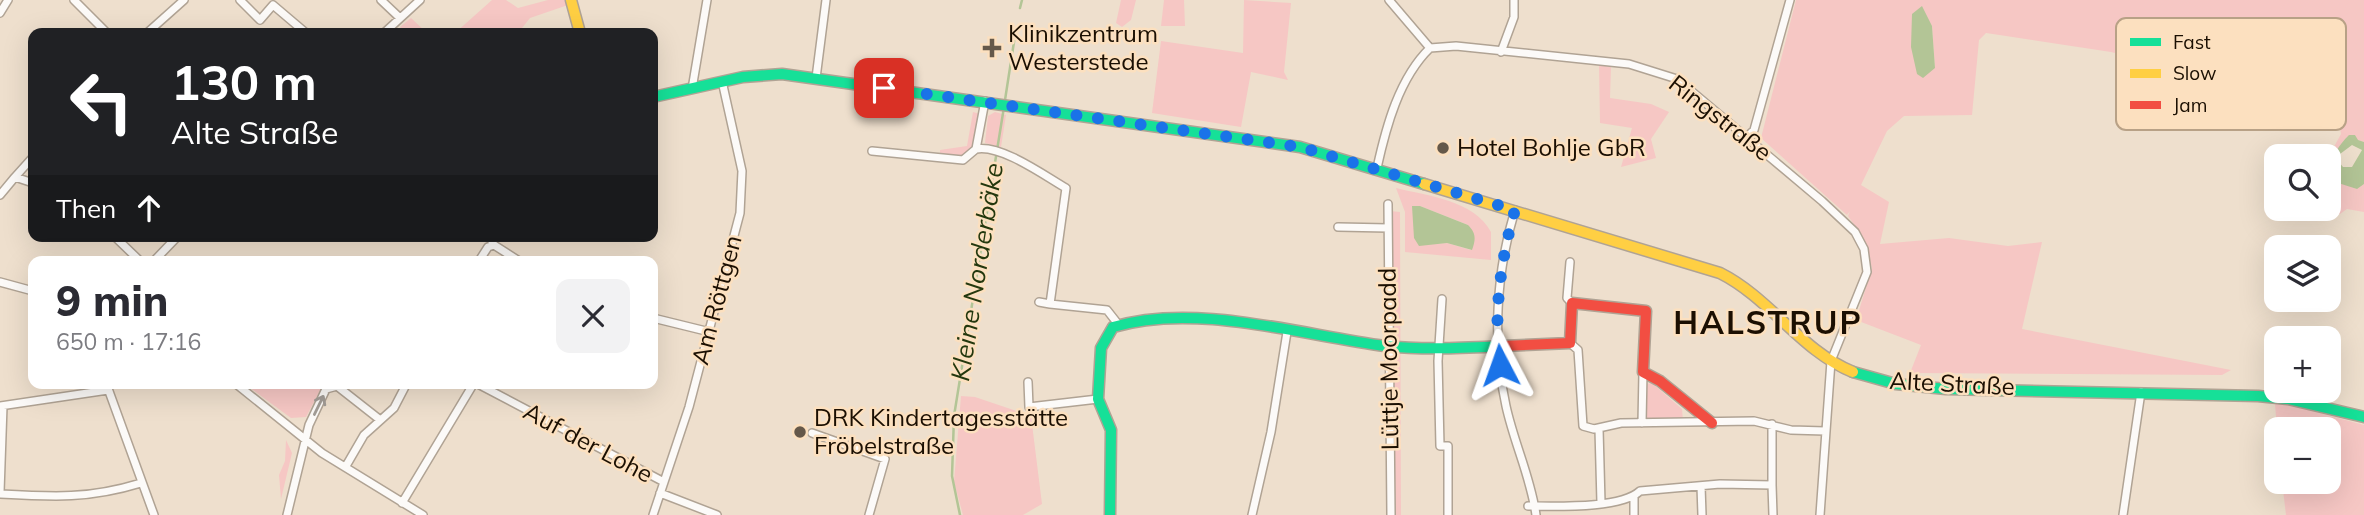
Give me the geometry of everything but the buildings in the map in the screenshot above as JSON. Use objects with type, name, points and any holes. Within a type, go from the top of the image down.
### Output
[{"type":"street","points":[[0,13],[8,0]]},
{"type":"street","points":[[74,0],[102,28]]},
{"type":"street","points":[[153,28],[184,0]]},
{"type":"street","points":[[240,0],[260,20],[273,5],[300,28]]},
{"type":"street","points":[[381,0],[400,18]]},
{"type":"street","points":[[389,28],[419,0]]},
{"type":"street","points":[[571,0],[579,28]]},
{"type":"street","points":[[692,89],[707,0]]},
{"type":"street","points":[[816,78],[826,0]]},
{"type":"street","points":[[1379,169],[1403,86],[1416,63],[1430,48],[1389,0]]},
{"type":"street","points":[[1502,52],[1514,17],[1514,0]]},
{"type":"street","points":[[1747,137],[1754,130],[1790,0]]},
{"type":"street","name":"Ringstraße","points":[[1430,48],[1456,46],[1629,64],[1670,76],[1682,82],[1850,227],[1867,259],[1865,280],[1831,362],[1820,515]]},
{"type":"street","name":"Alte Straße","points":[[658,96],[722,82],[782,74],[1300,147],[1700,266],[1745,283],[1804,341],[1831,362],[1860,375],[1900,384],[2288,399],[2364,417]]},
{"type":"street","name":"Am Röttgen","points":[[653,515],[710,332],[740,213],[743,182],[722,82]]},
{"type":"street","points":[[872,151],[963,160],[976,149],[988,102]]},
{"type":"street","points":[[976,149],[988,149],[1005,155],[1066,188],[1050,304]]},
{"type":"street","points":[[0,195],[28,163]]},
{"type":"street","points":[[15,177],[28,181]]},
{"type":"street","name":"Lüttje Moorpadd","points":[[1388,204],[1391,515]]},
{"type":"street","points":[[1515,210],[1499,297],[1497,345],[1506,407],[1531,506],[1536,515]]},
{"type":"street","points":[[1338,228],[1388,228]]},
{"type":"street","points":[[120,242],[135,256]]},
{"type":"street","points":[[161,256],[175,242]]},
{"type":"street","points":[[492,242],[511,256]]},
{"type":"street","points":[[482,256],[488,247],[494,245]]},
{"type":"street","points":[[1570,262],[1567,298],[1572,303],[1646,311],[1642,423]]},
{"type":"street","points":[[0,282],[28,290]]},
{"type":"street","points":[[1442,299],[1440,446],[1448,446],[1448,515]]},
{"type":"street","points":[[1039,302],[1107,310],[1118,324]]},
{"type":"street","points":[[1570,342],[1572,303]]},
{"type":"street","points":[[1110,515],[1111,430],[1098,399],[1101,348],[1107,333],[1118,324],[1163,317],[1389,346],[1570,342],[1578,350],[1583,426],[1600,429],[1621,423],[1772,424],[1791,430],[1825,431]]},
{"type":"street","points":[[658,319],[710,332]]},
{"type":"street","points":[[1252,515],[1271,432],[1287,332]]},
{"type":"street","points":[[1643,372],[1712,423]]},
{"type":"street","points":[[1028,382],[1029,407],[1098,399]]},
{"type":"street","points":[[91,389],[1,406],[0,493],[66,498],[109,492],[141,483]]},
{"type":"street","points":[[108,389],[154,515]]},
{"type":"street","points":[[242,389],[305,439],[423,515]]},
{"type":"street","points":[[287,515],[309,425],[329,389]]},
{"type":"street","points":[[341,389],[379,419]]},
{"type":"street","points":[[346,466],[404,389]]},
{"type":"street","points":[[402,503],[471,389]]},
{"type":"street","name":"Auf der Lohe","points":[[486,389],[664,482]]},
{"type":"street","points":[[2123,515],[2141,392]]},
{"type":"street","points":[[1772,424],[1773,515]]},
{"type":"street","points":[[1600,429],[1601,503]]},
{"type":"street","points":[[812,433],[885,459],[869,515]]},
{"type":"street","points":[[1531,506],[1601,503],[1633,497],[1640,491],[1701,486],[1772,485]]},
{"type":"street","points":[[1701,486],[1702,515]]},
{"type":"street","points":[[660,493],[718,515]]},
{"type":"street","points":[[1633,497],[1634,515]]},
{"type":"shaded area","points":[[492,0],[506,0],[518,8],[548,0],[566,0],[568,5],[530,18],[522,28],[461,28]]},
{"type":"shaded area","points":[[1121,0],[1136,0],[1131,20],[1122,27],[1116,23]]},
{"type":"shaded area","points":[[1164,0],[1184,0],[1185,26],[1161,26]]},
{"type":"shaded area","points":[[1244,0],[1291,3],[1284,72],[1288,80],[1251,72],[1241,127],[1152,113],[1161,41],[1243,53]]},
{"type":"shaded area","points":[[1796,0],[2364,0],[2364,142],[2357,140],[2355,135],[2341,150],[2341,144],[2336,144],[2340,130],[2346,130],[2346,18],[2116,18],[2116,53],[1986,33],[1979,40],[1972,115],[1904,116],[1887,131],[1861,185],[1889,202],[1880,244],[1949,238],[2008,246],[2042,242],[2022,329],[2231,370],[2222,375],[1910,373],[1921,345],[1856,320],[1872,268],[1863,237],[1848,216],[1850,211],[1847,215],[1761,138]],"holes":[[[1912,15],[1932,26],[1935,68]]]},
{"type":"shaded area","points":[[1922,6],[1932,26],[1935,68],[1923,78],[1917,74],[1911,47],[1912,14]]},
{"type":"shaded area","points":[[411,18],[422,28],[401,28]]},
{"type":"shaded area","points":[[1599,65],[1611,67],[1610,98],[1651,104],[1669,112],[1651,139],[1656,158],[1621,167],[1632,128],[1600,123]]},
{"type":"shaded area","points":[[973,112],[980,114],[973,148],[961,156],[940,154],[940,150],[967,146]]},
{"type":"shaded area","points":[[995,112],[1006,115],[1001,147],[985,143],[988,116]]},
{"type":"shaded area","points":[[2349,135],[2355,135],[2358,140],[2364,142],[2364,184],[2357,189],[2341,184],[2341,165],[2352,167],[2362,150],[2352,145],[2341,153],[2341,145]]},
{"type":"shaded area","points":[[2341,169],[2356,189],[2364,184],[2364,212],[2347,209],[2341,213]]},
{"type":"shaded area","points":[[1396,188],[1462,206],[1483,221],[1491,232],[1491,260],[1405,252],[1405,212]],"holes":[[[1420,206],[1468,225],[1471,250],[1447,243],[1419,245]]]},
{"type":"shaded area","points":[[1412,206],[1420,206],[1468,225],[1474,236],[1472,250],[1447,243],[1419,246],[1414,238]]},
{"type":"shaded area","points":[[1390,211],[1400,212],[1401,515],[1395,515]]},
{"type":"shaded area","points":[[1652,383],[1682,409],[1683,421],[1646,421],[1645,384]]},
{"type":"shaded area","points":[[252,389],[321,389],[306,417],[291,418]]},
{"type":"shaded area","points":[[961,396],[975,397],[1031,416],[1042,504],[1023,515],[963,515],[954,482]]},
{"type":"shaded area","points":[[2275,404],[2286,404],[2334,417],[2276,417]]},
{"type":"shaded area","points":[[2341,419],[2364,425],[2364,515],[2286,515],[2284,494],[2341,494]]},
{"type":"shaded area","points":[[286,440],[292,453],[281,499],[279,475],[285,461]]},
{"type":"waterway","name":"Kleine Norderbäke","points":[[1020,8],[1022,0]]},
{"type":"waterway","name":"Kleine Norderbäke","points":[[1005,100],[1016,29]]},
{"type":"waterway","name":"Kleine Norderbäke","points":[[960,515],[952,476],[954,416],[1004,107]]},
{"type":"traffic: fast","points":[[658,96],[743,77],[782,74],[1300,147],[1424,184]]},
{"type":"traffic: fast","points":[[1110,515],[1111,430],[1098,399],[1101,348],[1113,327],[1145,320],[1213,319],[1385,346],[1503,346]]},
{"type":"traffic: fast","points":[[1853,372],[1896,384],[1946,389],[2258,396],[2288,399],[2364,417]]},
{"type":"traffic: slow","points":[[571,0],[579,28]]},
{"type":"traffic: slow","points":[[1424,184],[1720,273],[1755,296],[1817,351],[1853,372]]},
{"type":"traffic: jam","points":[[1503,346],[1570,343],[1572,303],[1646,311],[1643,372],[1660,381],[1712,423]]},
{"type":"place","name":"Klinikzentrum Westerstede","points":[[992,48]]},
{"type":"place","name":"Hotel Bohlje GbR","points":[[1443,148]]},
{"type":"place","name":"DRK Kindertagesstätte Fröbelstraße","points":[[800,432]]},
{"type":"district","name":"HALSTRUP","points":[[1768,323]]},
{"type":"route","points":[[884,88],[1300,147],[1515,210],[1499,297],[1497,345],[1500,365]]}]
